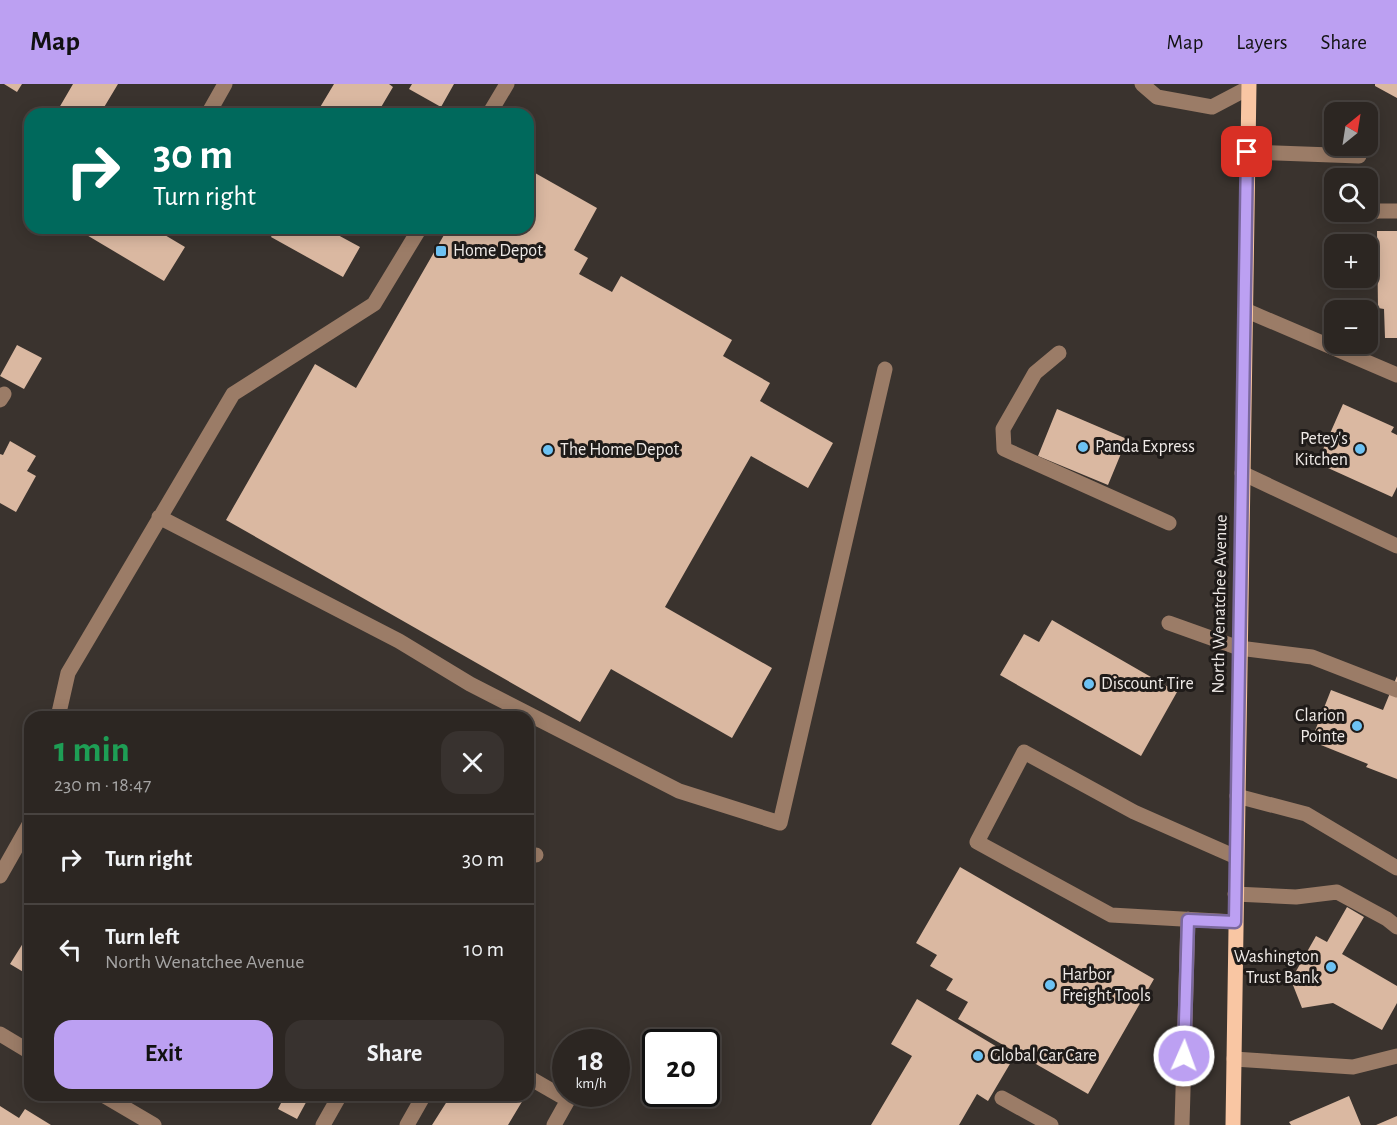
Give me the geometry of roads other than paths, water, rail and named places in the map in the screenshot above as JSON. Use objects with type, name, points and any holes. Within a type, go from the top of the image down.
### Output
[{"type":"main road","name":"North Wenatchee Avenue","points":[[1233,1125],[1247,152],[1246,85]]},
{"type":"street","points":[[211,108],[225,84]]},
{"type":"street","points":[[493,108],[507,84]]},
{"type":"street","points":[[1142,84],[1157,97],[1212,107],[1246,85]]},
{"type":"street","points":[[1247,152],[1324,155]]},
{"type":"street","points":[[1378,211],[1397,211]]},
{"type":"street","points":[[59,711],[68,673],[233,394],[374,304],[416,234]]},
{"type":"street","points":[[1245,310],[1397,375]]},
{"type":"street","points":[[1059,353],[1035,373],[1003,429],[1004,449],[1169,523]]},
{"type":"street","points":[[534,717],[679,791],[780,823],[885,369]]},
{"type":"street","points":[[1242,473],[1397,546]]},
{"type":"street","points":[[159,518],[399,641],[470,684],[523,711]]},
{"type":"street","points":[[1169,622],[1239,648],[1312,657],[1397,690]]},
{"type":"street","points":[[1235,922],[1111,915],[977,842],[1024,752],[1134,812],[1236,857]]},
{"type":"street","points":[[1236,796],[1306,814],[1397,868]]},
{"type":"street","points":[[0,876],[24,834]]},
{"type":"street","points":[[1235,894],[1296,897],[1337,892],[1387,918],[1397,927]]},
{"type":"street","points":[[1182,1125],[1188,920]]},
{"type":"street","points":[[0,1034],[24,1048]]},
{"type":"street","points":[[1234,1059],[1353,1067],[1397,1056]]},
{"type":"street","points":[[534,1080],[568,1100],[554,1125]]},
{"type":"street","points":[[1002,1098],[1051,1125]]},
{"type":"street","points":[[113,1101],[154,1125]]},
{"type":"street","points":[[322,1125],[336,1101]]},
{"type":"street","points":[[407,1125],[421,1101]]},
{"type":"place","name":"Home Depot","points":[[441,251]]},
{"type":"place","name":"Panda Express","points":[[1083,447]]},
{"type":"place","name":"Petey's Kitchen","points":[[1360,449]]},
{"type":"place","name":"The Home Depot","points":[[548,450]]},
{"type":"place","name":"Discount Tire","points":[[1089,684]]},
{"type":"place","name":"Clarion Pointe","points":[[1357,726]]},
{"type":"place","name":"Washington Trust Bank","points":[[1331,967]]},
{"type":"place","name":"Harbor Freight Tools","points":[[1050,985]]},
{"type":"place","name":"Global Car Care","points":[[978,1056]]}]
